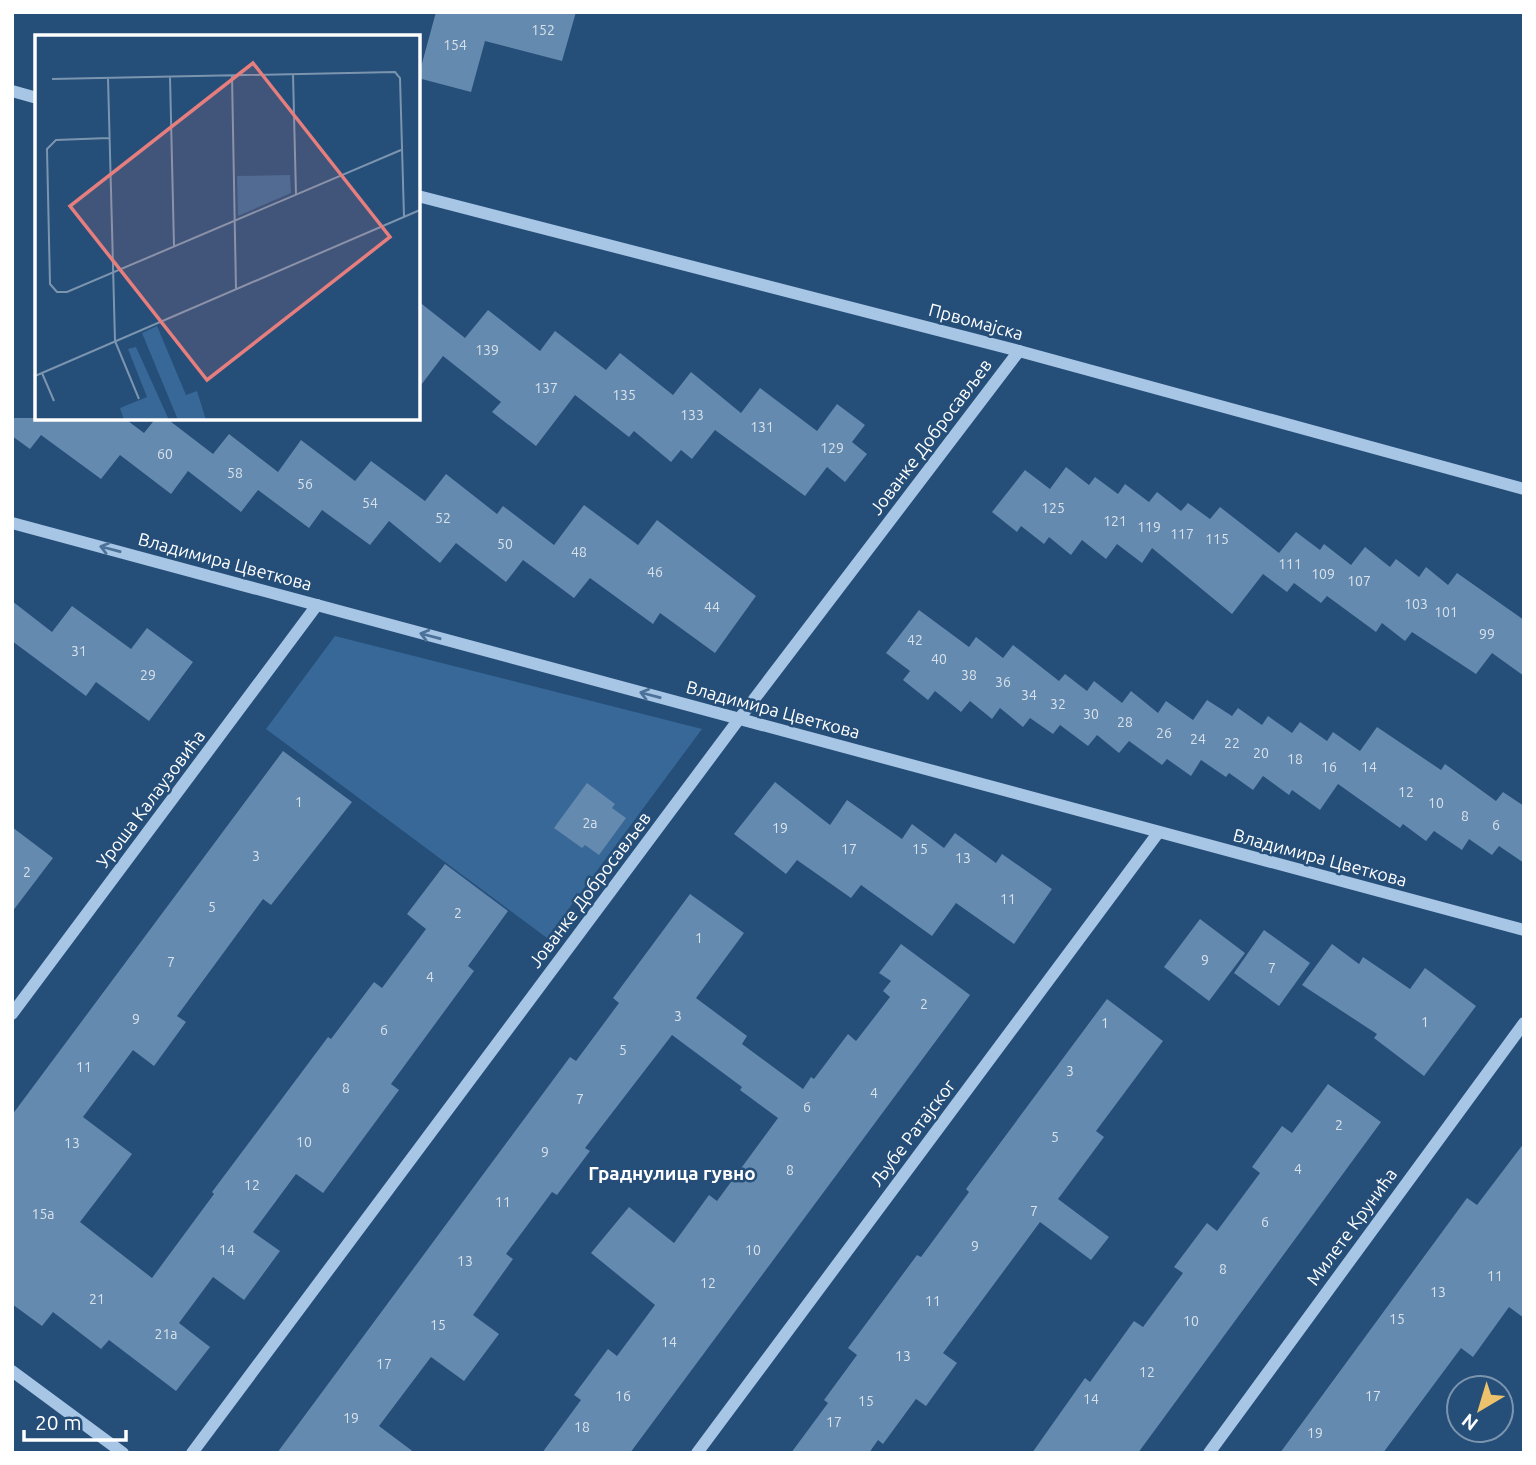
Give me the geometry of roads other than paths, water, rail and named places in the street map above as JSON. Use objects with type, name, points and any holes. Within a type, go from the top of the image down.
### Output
[{"type":"street","points":[[12,91],[35,97]]},
{"type":"street","name":"Првомајска","points":[[420,197],[1019,351],[1524,489]]},
{"type":"street","name":"Јованке Добросављев","points":[[192,1453],[739,719],[1019,351]]},
{"type":"street","name":"Владимира Цветкова","points":[[12,523],[1524,930]]},
{"type":"street","name":"Уроша Калаузовића","points":[[12,1014],[317,605]]},
{"type":"street","name":"Љубе Ратајског","points":[[697,1453],[1158,833]]},
{"type":"street","name":"Милете Крунића","points":[[1209,1453],[1524,1023]]},
{"type":"street","points":[[12,1371],[123,1453]]},
{"type":"district","name":"Граднулица гувно","points":[[672,1173]]}]
